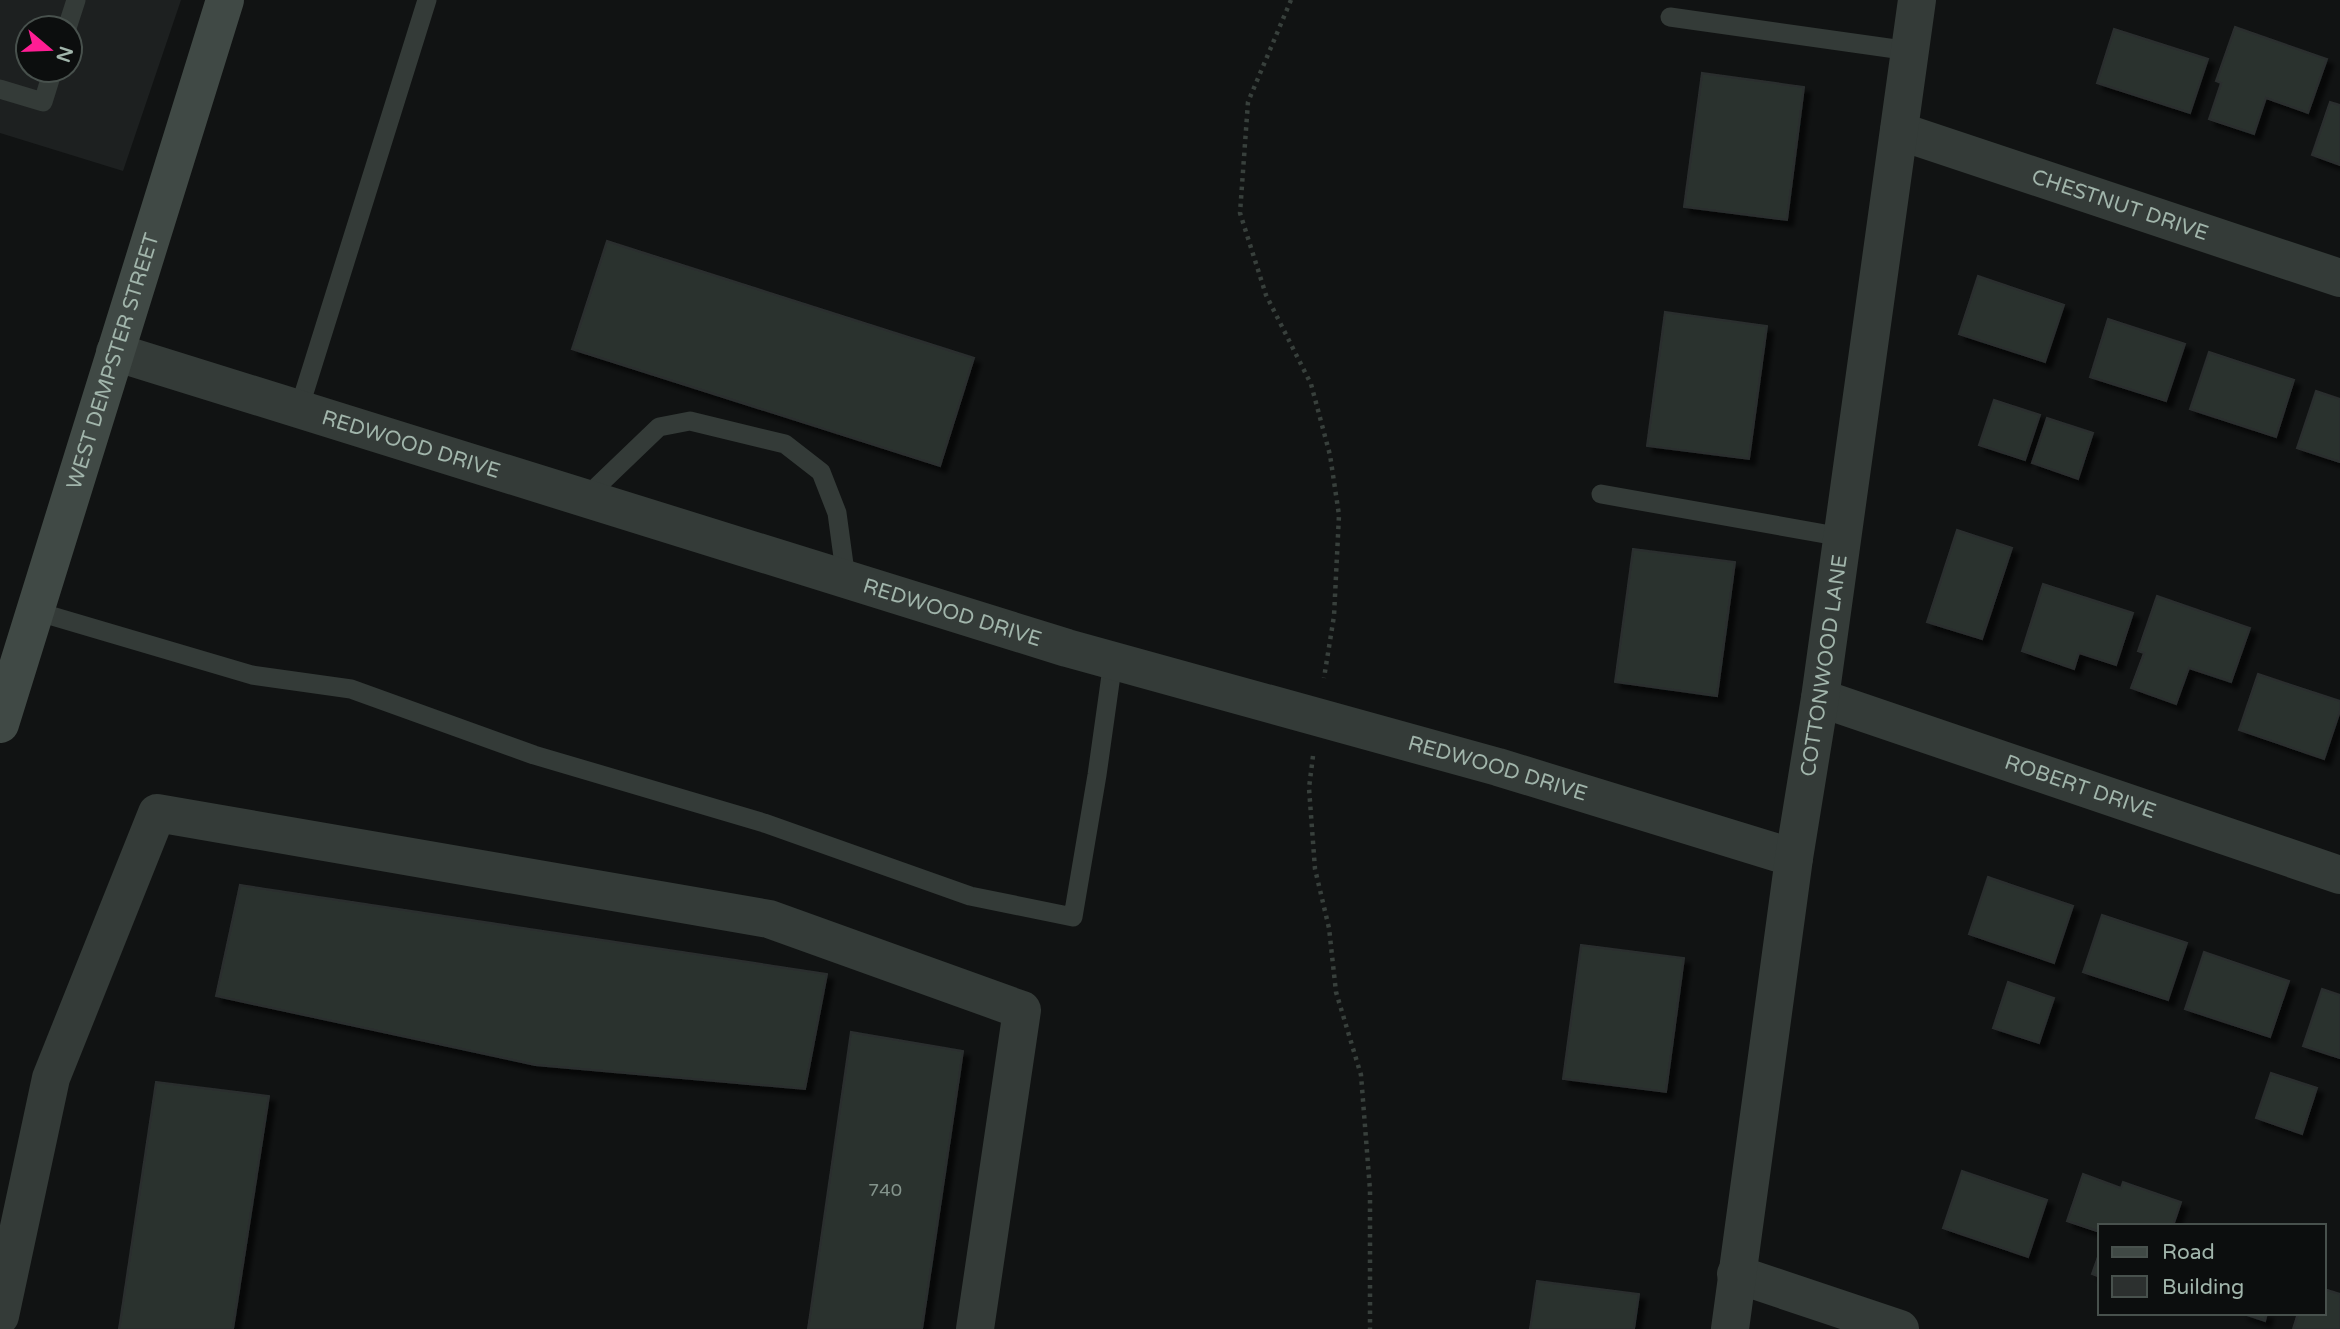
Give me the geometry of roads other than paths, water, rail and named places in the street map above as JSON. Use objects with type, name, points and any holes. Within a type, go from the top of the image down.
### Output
[{"type":"main road","name":"WEST DEMPSTER STREET","points":[[0,724],[225,0]]},
{"type":"street","name":"COTTONWOOD LANE","points":[[1730,1329],[1794,858],[1820,698],[1917,0]]},
{"type":"street","name":"CHESTNUT DRIVE","points":[[1899,131],[2340,278]]},
{"type":"street","name":"REDWOOD DRIVE","points":[[115,352],[1113,661],[1498,767],[1794,858]]},
{"type":"street","name":"ROBERT DRIVE","points":[[1820,698],[2340,875]]},
{"type":"street","points":[[0,1315],[51,1078],[157,813],[769,919],[1023,1010],[975,1329]]},
{"type":"street","points":[[1736,1274],[1900,1329]]},
{"type":"lane","points":[[299,409],[427,0]]},
{"type":"lane","points":[[1670,17],[1910,51]]},
{"type":"lane","points":[[0,89],[43,102],[49,84]]},
{"type":"lane","points":[[585,498],[659,427],[690,421],[785,444],[821,472],[837,513],[846,579]]},
{"type":"lane","points":[[1601,494],[1842,537]]},
{"type":"lane","points":[[35,611],[252,675],[351,689],[534,755],[764,823],[970,896],[1073,917],[1113,661]]}]
